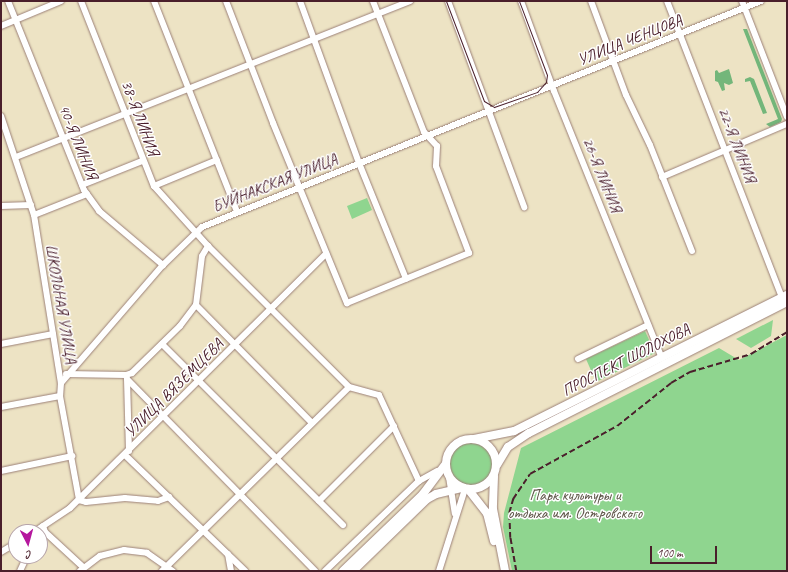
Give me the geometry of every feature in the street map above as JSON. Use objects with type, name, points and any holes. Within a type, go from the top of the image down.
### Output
[{"type":"main road","name":"ПРОСПЕКТ ШОЛОХОВА","points":[[474,439],[503,436],[514,432],[785,298]]},
{"type":"main road","name":"ПРОСПЕКТ ШОЛОХОВА","points":[[497,465],[508,448],[529,433],[785,298]]},
{"type":"main road","points":[[343,571],[424,493],[444,466],[449,452],[456,444],[474,439],[491,448],[497,465],[494,475],[493,509],[505,571]]},
{"type":"main road","points":[[444,466],[449,477],[465,489],[489,518],[500,571]]},
{"type":"main road","points":[[353,571],[427,499],[452,490],[483,487],[494,475]]},
{"type":"street","name":"40-Я ЛИНИЯ","points":[[8,1],[82,185],[87,194],[100,211],[163,265]]},
{"type":"street","points":[[1,26],[61,1]]},
{"type":"street","name":"38-Я ЛИНИЯ","points":[[81,1],[142,161],[154,186],[208,246],[349,387]]},
{"type":"street","points":[[154,1],[190,89],[237,212]]},
{"type":"street","points":[[226,1],[299,187],[347,303],[469,253],[436,166],[437,146],[426,135],[373,1]]},
{"type":"street","points":[[300,1],[315,38],[359,163],[406,279]]},
{"type":"street","points":[[16,157],[410,1]]},
{"type":"street","points":[[448,1],[524,206]]},
{"type":"street","name":"26-Я ЛИНИЯ","points":[[520,1],[662,358]]},
{"type":"street","points":[[590,1],[612,61],[692,251]]},
{"type":"street","name":"22-Я ЛИНИЯ","points":[[667,1],[725,151],[785,298]]},
{"type":"street","name":"УЛИЦА ЧЕНЦОВА","points":[[552,84],[680,34],[743,4],[761,1]]},
{"type":"street","points":[[743,4],[787,117]]},
{"type":"street","name":"БУЙНАКСКАЯ УЛИЦА","points":[[61,383],[66,374],[163,265],[196,232],[237,212],[552,84]]},
{"type":"street","name":"ШКОЛЬНАЯ УЛИЦА","points":[[1,116],[16,157],[34,215],[61,383],[60,396],[79,500]]},
{"type":"street","points":[[662,177],[787,124]]},
{"type":"street","points":[[154,186],[217,160]]},
{"type":"street","points":[[82,185],[142,161]]},
{"type":"street","points":[[34,215],[87,194]]},
{"type":"street","points":[[1,206],[31,205]]},
{"type":"street","points":[[66,374],[126,377],[132,373],[190,315],[196,305],[202,256],[208,246]]},
{"type":"street","name":"УЛИЦА ВЯЗЕМЦЕВА","points":[[45,524],[79,500],[326,254]]},
{"type":"street","points":[[196,305],[312,423]]},
{"type":"street","points":[[578,359],[648,325]]},
{"type":"street","points":[[1,344],[53,334]]},
{"type":"street","points":[[162,344],[343,525]]},
{"type":"street","points":[[126,377],[315,571]]},
{"type":"street","points":[[126,377],[127,453],[169,497],[204,529],[245,571]]},
{"type":"street","points":[[162,571],[349,387],[379,395],[424,493]]},
{"type":"street","points":[[1,406],[60,396]]},
{"type":"street","points":[[319,501],[394,426]]},
{"type":"street","points":[[1,471],[72,456]]},
{"type":"street","points":[[325,571],[418,482],[444,466]]},
{"type":"street","points":[[449,477],[455,517]]},
{"type":"street","points":[[439,571],[465,489]]},
{"type":"street","points":[[79,500],[86,502],[124,498],[158,501],[169,497]]},
{"type":"street","points":[[48,535],[82,569],[100,556],[124,550],[148,553],[173,571]]},
{"type":"street","points":[[228,554],[231,571]]},
{"type":"green space","points":[[743,29],[747,29],[782,119],[781,122],[770,127],[766,124],[778,119]]},
{"type":"green space","points":[[729,69],[733,83],[729,85],[724,83],[725,90],[722,91],[718,82],[715,81],[715,71],[717,70],[719,73]]},
{"type":"green space","points":[[750,77],[754,79],[767,113],[763,114],[750,81],[745,82],[745,79]]},
{"type":"green space","points":[[367,198],[372,210],[352,219],[347,206]]},
{"type":"green space","points":[[773,320],[771,336],[751,348],[736,339]]},
{"type":"green space","points":[[645,331],[655,353],[596,382],[586,359]]},
{"type":"green space","name":"Парк культуры и отдыха им. Островского","points":[[787,335],[787,571],[512,571],[503,527],[504,513],[521,448],[719,348],[739,360]]},
{"type":"green space","points":[[471,443],[486,449],[492,464],[486,479],[471,485],[456,479],[450,464],[456,449]]},
{"type":"tram line","points":[[446,1],[484,101],[494,107],[537,92],[546,82],[547,75],[519,1]]},
{"type":"railway","points":[[516,571],[510,538],[509,513],[513,499],[530,474],[617,426],[671,383],[690,372],[751,354],[787,332]]}]
